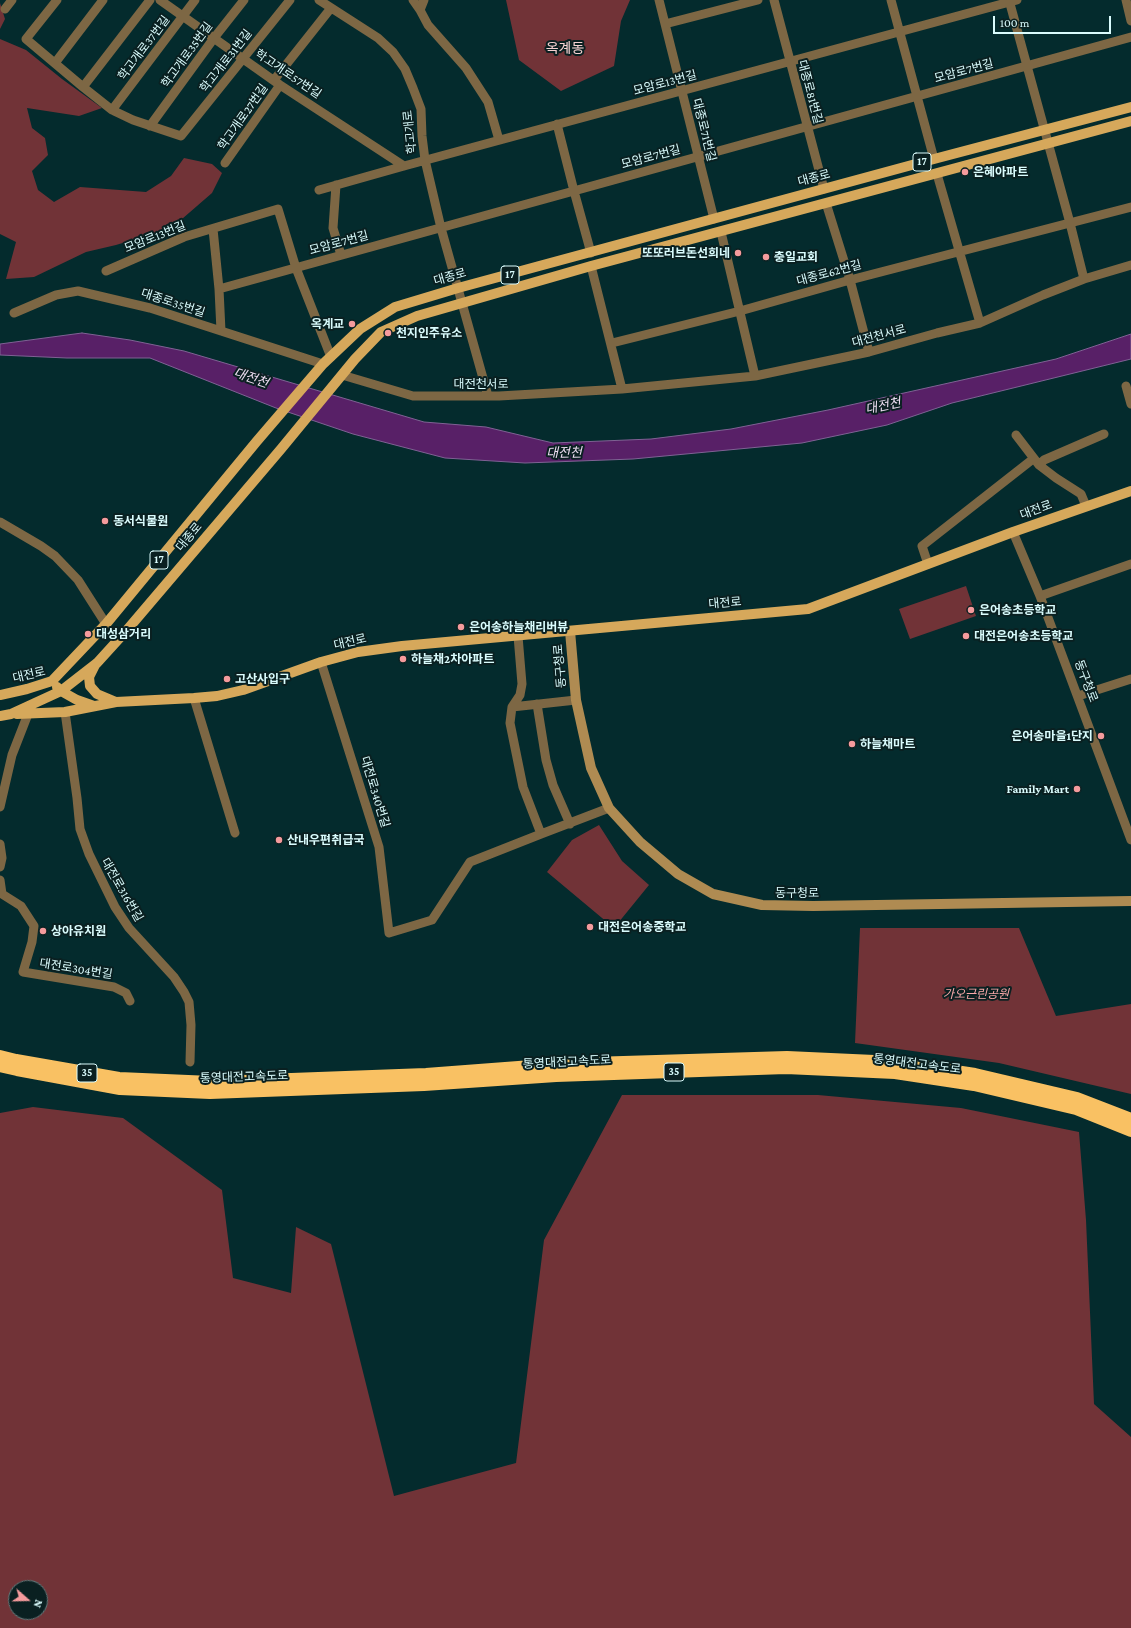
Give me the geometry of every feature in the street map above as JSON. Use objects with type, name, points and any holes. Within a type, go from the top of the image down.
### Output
[{"type":"highway","name":"통영대전고속도로","points":[[0,1056],[174,1087]]},
{"type":"highway","name":"통영대전고속도로","points":[[210,1088],[558,1064],[795,1057],[896,1062],[975,1074],[1077,1098],[1131,1119]]},
{"type":"highway","name":"통영대전고속도로","points":[[0,1066],[120,1089],[174,1087],[424,1086],[556,1076],[802,1069],[895,1073],[974,1085],[1076,1109],[1131,1131]]},
{"type":"main road","name":"대종로","points":[[52,681],[106,624],[262,436],[327,361],[360,329],[395,307],[458,288],[934,159],[1131,108]]},
{"type":"main road","name":"17","points":[[342,376],[355,359],[382,332],[417,316],[591,266],[1131,122]]},
{"type":"main road","name":"대종로","points":[[60,691],[97,663],[127,630],[342,376]]},
{"type":"main road","name":"대전로","points":[[0,695],[27,689],[52,681],[60,691],[77,700],[95,706],[116,702],[194,698],[243,690],[321,662],[358,652],[402,646],[808,609],[1013,532],[1131,491]]},
{"type":"main road","name":"동구청로","points":[[570,631],[576,700],[591,768],[609,808],[640,842],[678,874],[714,894],[762,905],[821,906],[1131,901]]},
{"type":"main road","points":[[97,663],[89,677],[90,686],[97,694],[116,702]]},
{"type":"main road","name":"대전로","points":[[0,716],[11,714],[60,691]]},
{"type":"main road","points":[[11,714],[65,712],[95,706]]},
{"type":"street","points":[[5,9],[12,0]]},
{"type":"street","points":[[57,0],[26,39],[82,87],[112,110],[150,126]]},
{"type":"street","points":[[55,64],[103,0]]},
{"type":"street","points":[[82,87],[150,0]]},
{"type":"street","name":"학고개로57번길","points":[[160,0],[243,59],[404,166]]},
{"type":"street","name":"학고개로37번길","points":[[112,110],[195,0]]},
{"type":"street","name":"학고개로35번길","points":[[150,126],[214,38],[244,0]]},
{"type":"street","name":"학고개로31번길","points":[[150,126],[181,136],[290,0]]},
{"type":"street","name":"학고개로","points":[[319,0],[378,38],[394,52],[405,69],[421,109],[425,160],[441,228],[462,303]]},
{"type":"street","points":[[413,0],[428,25],[466,68],[488,102],[499,140]]},
{"type":"street","points":[[420,10],[424,0]]},
{"type":"street","name":"대종로71번길","points":[[659,0],[714,219]]},
{"type":"street","points":[[665,24],[758,0]]},
{"type":"street","name":"대종로81번길","points":[[774,0],[824,189]]},
{"type":"street","points":[[891,0],[934,159]]},
{"type":"street","points":[[1126,0],[1131,21]]},
{"type":"street","points":[[1012,1],[1026,66],[1045,130],[1084,279]]},
{"type":"street","name":"모암로13번길","points":[[319,190],[1012,1]]},
{"type":"street","name":"학고개로27번길","points":[[225,163],[277,82],[331,8]]},
{"type":"street","name":"모암로7번길","points":[[219,289],[1131,37]]},
{"type":"street","points":[[557,124],[591,253]]},
{"type":"street","points":[[937,174],[980,323]]},
{"type":"street","points":[[336,185],[332,228],[341,255]]},
{"type":"street","points":[[826,203],[850,280],[869,352]]},
{"type":"street","name":"대종로62번길","points":[[612,343],[740,311],[850,280],[1131,207]]},
{"type":"street","name":"모암로13번길","points":[[106,271],[184,237],[278,209],[296,268]]},
{"type":"street","points":[[213,229],[219,289],[220,331]]},
{"type":"street","points":[[721,232],[755,376]]},
{"type":"street","name":"대전천서로","points":[[342,376],[413,396],[488,396],[622,389],[755,376],[869,352],[980,323],[1043,295],[1084,279],[1131,265]]},
{"type":"street","points":[[591,266],[612,343],[622,389]]},
{"type":"street","points":[[296,268],[327,361]]},
{"type":"street","name":"대종로35번길","points":[[14,313],[56,295],[78,291],[150,308],[220,331],[327,361]]},
{"type":"street","points":[[462,303],[488,396]]},
{"type":"street","points":[[1126,386],[1131,404]]},
{"type":"street","points":[[928,564],[922,546],[1036,462],[1104,434]]},
{"type":"street","points":[[1016,435],[1036,462],[1056,478],[1081,494],[1086,506]]},
{"type":"street","points":[[0,522],[55,556],[78,580],[106,624]]},
{"type":"street","name":"동구청로","points":[[1013,532],[1040,596],[1131,840]]},
{"type":"street","points":[[1040,596],[1131,564]]},
{"type":"street","points":[[518,636],[522,684],[520,695],[512,707],[510,722],[523,787],[541,834],[609,808]]},
{"type":"street","name":"대전로340번길","points":[[321,662],[379,847],[389,933],[432,920],[470,862],[541,834]]},
{"type":"street","points":[[1078,696],[1131,679]]},
{"type":"street","points":[[194,698],[235,833]]},
{"type":"street","name":"동구청로","points":[[512,707],[576,700]]},
{"type":"street","points":[[537,704],[546,760],[553,784],[570,824]]},
{"type":"street","name":"대전로316번길","points":[[65,712],[80,829],[88,854],[129,928],[174,977],[189,1002],[191,1024],[190,1062]]},
{"type":"street","points":[[0,807],[12,755],[28,714]]},
{"type":"street","points":[[0,844],[2,858],[0,867]]},
{"type":"street","name":"대전로304번길","points":[[0,880],[2,894],[21,906],[34,926],[32,942],[23,972],[114,986],[126,993],[130,1001]]},
{"type":"green space","points":[[506,0],[630,0],[621,21],[614,66],[561,91],[519,60]]},
{"type":"green space","points":[[0,3],[5,19],[0,29]]},
{"type":"green space","points":[[0,39],[26,50],[62,79],[102,108],[79,116],[27,108],[32,128],[45,138],[48,155],[32,171],[38,190],[54,202],[80,187],[146,192],[171,176],[184,158],[212,164],[222,173],[212,193],[182,219],[155,233],[116,245],[86,252],[34,277],[6,279],[16,242],[0,234]]},
{"type":"green space","points":[[966,586],[976,616],[910,639],[899,609]]},
{"type":"green space","points":[[599,825],[622,861],[649,885],[614,928],[547,872],[572,840]]},
{"type":"green space","name":"가오근린공원","points":[[860,928],[1019,928],[1056,1016],[1131,1004],[1131,1094],[999,1063],[855,1043]]},
{"type":"green space","points":[[622,1095],[818,1095],[961,1108],[1079,1132],[1086,1220],[1094,1404],[1131,1437],[1131,1628],[0,1628],[0,1113],[33,1107],[123,1118],[222,1190],[233,1278],[291,1293],[296,1227],[331,1244],[394,1496],[516,1463],[544,1240]]},
{"type":"water","name":"대전천","points":[[82,333],[130,340],[184,351],[424,422],[486,427],[553,443],[651,439],[731,429],[828,410],[1056,359],[1131,334],[1131,359],[952,403],[887,425],[802,443],[633,459],[525,463],[445,458],[353,434],[276,408],[150,358],[67,358],[0,355],[0,344]]},
{"type":"place","name":"은혜아파트","points":[[965,172]]},
{"type":"place","name":"또또러브돈선희네","points":[[738,253]]},
{"type":"place","name":"충일교회","points":[[766,257]]},
{"type":"place","name":"옥계교","points":[[352,324]]},
{"type":"place","name":"천지인주유소","points":[[388,333]]},
{"type":"place","name":"동서식물원","points":[[105,521]]},
{"type":"place","name":"은어송초등학교","points":[[971,610]]},
{"type":"place","name":"은어송하늘채리버뷰","points":[[461,627]]},
{"type":"place","name":"대성삼거리","points":[[88,634]]},
{"type":"place","name":"대전은어송초등학교","points":[[966,636]]},
{"type":"place","name":"하늘채2차아파트","points":[[403,659]]},
{"type":"place","name":"고산사입구","points":[[227,679]]},
{"type":"place","name":"은어송마을1단지","points":[[1101,736]]},
{"type":"place","name":"하늘채마트","points":[[852,744]]},
{"type":"place","name":"Family Mart","points":[[1077,789]]},
{"type":"place","name":"산내우편취급국","points":[[279,840]]},
{"type":"place","name":"대전은어송중학교","points":[[590,927]]},
{"type":"place","name":"상아유치원","points":[[43,931]]},
{"type":"district","name":"옥계동","points":[[565,49]]}]
